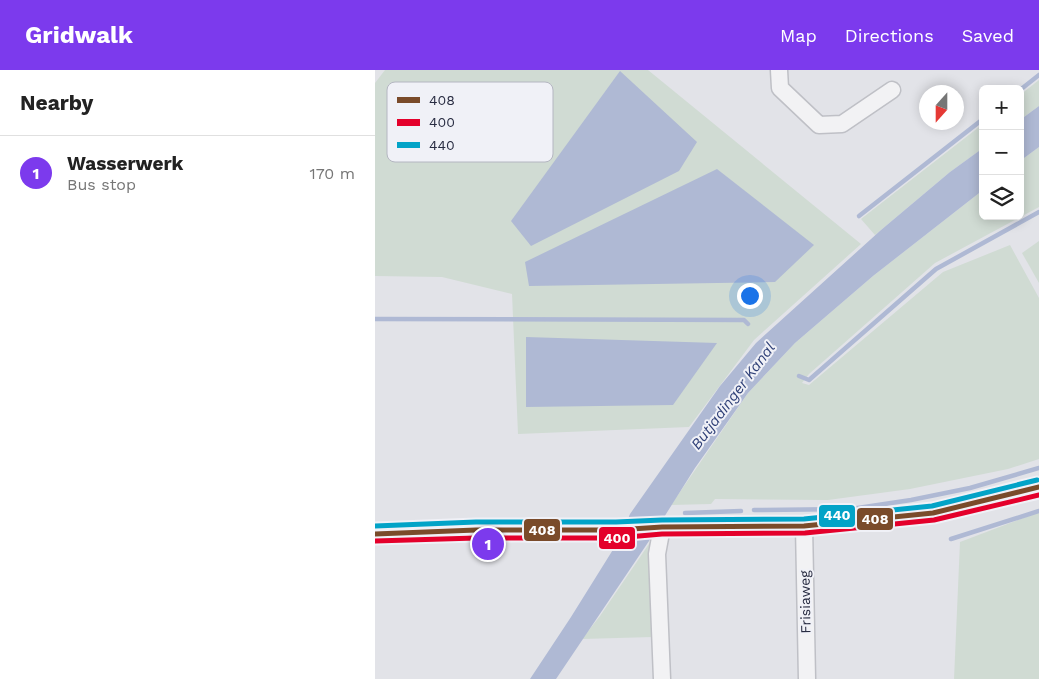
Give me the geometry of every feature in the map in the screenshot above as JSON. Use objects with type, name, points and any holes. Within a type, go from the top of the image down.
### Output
[{"type":"street","points":[[779,70],[780,88],[819,125],[842,124],[892,90]]},
{"type":"street","points":[[375,534],[476,530],[616,530],[662,527],[804,526],[933,513],[1039,487]]},
{"type":"street","name":"Frisiaweg","points":[[804,526],[807,679]]},
{"type":"street","points":[[662,527],[657,554],[662,679]]},
{"type":"shaded area","points":[[385,70],[648,70],[861,244],[754,340],[689,427],[518,434],[512,294],[442,277],[375,276],[375,83]]},
{"type":"shaded area","points":[[1039,80],[1039,106],[1024,117],[1024,92]]},
{"type":"shaded area","points":[[979,127],[979,151],[950,172],[875,235],[861,219]]},
{"type":"shaded area","points":[[1039,147],[1039,207],[1024,215],[1024,175],[1024,158]]},
{"type":"shaded area","points":[[979,193],[979,220],[1015,220],[935,263],[809,374],[802,383],[809,385],[943,272],[1010,245],[1039,298],[1039,459],[1008,469],[910,489],[828,500],[715,499],[711,504],[671,505],[748,393],[795,343],[873,276]]},
{"type":"shaded area","points":[[1039,241],[1039,283],[1022,253]]},
{"type":"shaded area","points":[[1039,512],[1039,679],[954,679],[960,542]]},
{"type":"shaded area","points":[[651,541],[653,637],[582,639],[600,616]]},
{"type":"water","points":[[620,71],[697,142],[679,171],[531,246],[511,221]]},
{"type":"water","points":[[1039,106],[1039,147],[1024,158],[1024,130],[1024,117]]},
{"type":"water","name":"Butjadinger Kanal","points":[[979,151],[979,193],[873,276],[795,343],[748,393],[695,468],[649,541],[556,679],[530,679],[619,540],[630,514],[720,386],[756,343],[881,230],[950,172]]},
{"type":"water","points":[[717,169],[814,245],[775,282],[529,286],[525,262]]},
{"type":"water","points":[[526,337],[717,343],[673,405],[526,407]]},
{"type":"waterway","points":[[1024,87],[1039,75]]},
{"type":"waterway","points":[[859,216],[979,122]]},
{"type":"waterway","points":[[799,376],[809,380],[936,269],[1039,212]]},
{"type":"waterway","points":[[375,319],[744,320],[748,324]]},
{"type":"waterway","points":[[754,510],[851,509],[911,500],[970,488],[1039,468]]},
{"type":"waterway","points":[[685,513],[741,511]]},
{"type":"waterway","points":[[951,539],[1039,511]]},
{"type":"transit line","name":"440","points":[[375,526],[476,522],[804,519],[932,506],[1037,480]]},
{"type":"transit line","name":"408","points":[[375,534],[476,530],[616,530],[662,527],[804,526],[933,513],[1039,487]]},
{"type":"transit line","name":"400","points":[[375,541],[476,538],[616,538],[662,534],[805,533],[934,520],[1039,495]]},
{"type":"place","name":"Wasserwerk","points":[[488,544]]}]
